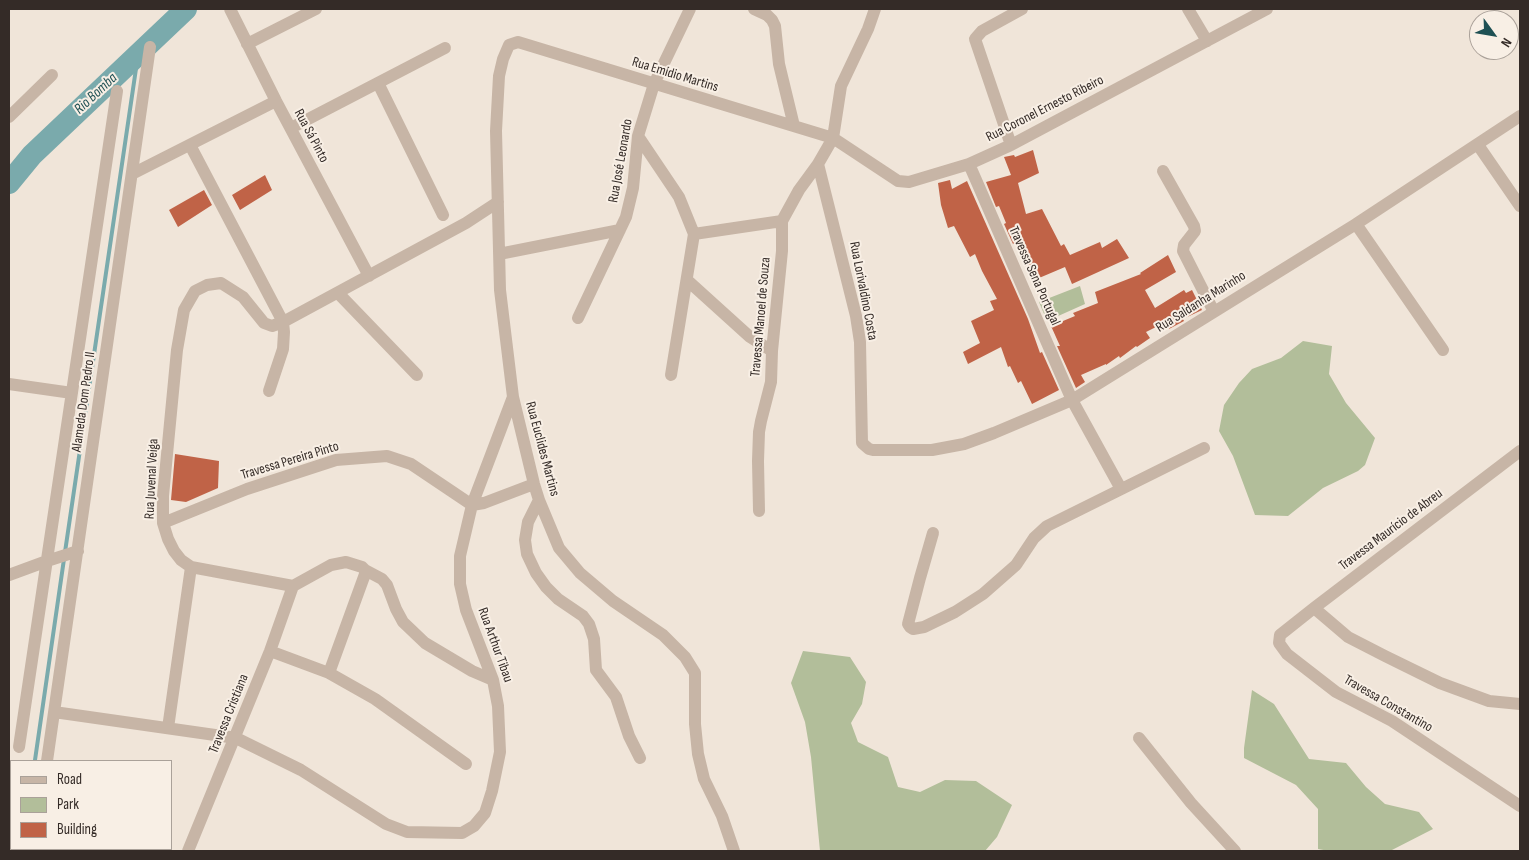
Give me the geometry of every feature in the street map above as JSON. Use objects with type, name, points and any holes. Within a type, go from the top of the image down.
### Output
[{"type":"street","name":"Rua Sá Pinto","points":[[230,9],[276,101],[369,276]]},
{"type":"street","points":[[248,44],[316,9]]},
{"type":"street","name":"Rua José Leonardo","points":[[578,318],[626,217],[632,188],[638,136],[654,84],[690,9]]},
{"type":"street","points":[[754,9],[767,15],[775,26],[779,64],[794,126]]},
{"type":"street","points":[[833,138],[841,86],[868,29],[875,9]]},
{"type":"street","points":[[1010,144],[975,39],[982,32],[1022,9]]},
{"type":"street","points":[[1188,9],[1207,41]]},
{"type":"street","name":"Rua Coronel Ernesto Ribeiro","points":[[833,138],[898,181],[923,179],[968,164],[1010,144],[1267,9]]},
{"type":"street","name":"Rua Emídio Martins","points":[[509,45],[518,42],[833,138]]},
{"type":"street","name":"Rua Euclides Martins","points":[[509,45],[499,76],[496,131],[500,290],[513,397],[534,484],[559,548],[580,573],[613,601],[670,642],[685,657],[695,674],[695,724],[698,754],[704,779],[722,816],[734,851]]},
{"type":"street","name":"Alameda Dom Pedro II","points":[[47,760],[75,552],[150,47]]},
{"type":"street","points":[[291,128],[445,48]]},
{"type":"street","points":[[9,117],[52,74]]},
{"type":"street","points":[[378,83],[443,215]]},
{"type":"street","name":"Alameda Dom Pedro II","points":[[19,747],[52,559],[72,393],[117,91]]},
{"type":"street","points":[[132,174],[276,101]]},
{"type":"street","name":"Rua Saldanha Marinho","points":[[873,450],[932,450],[964,444],[1072,400],[1356,224],[1520,116]]},
{"type":"street","points":[[638,136],[679,197],[694,234],[671,375]]},
{"type":"street","name":"Travessa Manoel de Souza","points":[[759,511],[759,432],[771,382],[781,260],[782,221],[799,190],[818,164],[833,138]]},
{"type":"street","points":[[1478,145],[1520,206]]},
{"type":"street","points":[[190,146],[283,322],[283,349],[269,391]]},
{"type":"street","name":"Rua Lorivaldino Costa","points":[[818,164],[843,260],[858,333],[862,443],[869,450],[873,450]]},
{"type":"street","name":"Travessa Sena Portugal","points":[[968,164],[1072,400],[1121,488]]},
{"type":"street","points":[[1163,171],[1194,226],[1195,230],[1184,245],[1183,251],[1214,312]]},
{"type":"street","points":[[283,322],[466,223],[498,202]]},
{"type":"street","points":[[694,234],[782,221]]},
{"type":"street","points":[[1356,224],[1443,350]]},
{"type":"street","points":[[499,254],[620,230]]},
{"type":"street","points":[[687,280],[750,337],[772,352]]},
{"type":"street","name":"Rua Juvenal Veiga","points":[[190,567],[174,551],[163,523],[163,496],[177,350],[184,310],[195,291],[207,285],[221,283],[243,297],[256,316],[264,323],[272,326],[283,322]]},
{"type":"street","points":[[338,293],[417,375]]},
{"type":"street","points":[[9,384],[72,393]]},
{"type":"street","name":"Rua Arthur Tibau","points":[[54,712],[236,738],[301,770],[386,824],[408,832],[462,832],[474,826],[485,813],[492,791],[500,752],[498,706],[493,680],[466,610],[460,584],[460,556],[472,505],[513,397]]},
{"type":"street","points":[[933,533],[908,624],[913,629],[955,612],[984,594],[1016,565],[1039,532],[1047,526],[1204,448]]},
{"type":"street","name":"Travessa Maurício de Abreu","points":[[1280,635],[1520,451]]},
{"type":"street","name":"Travessa Pereira Pinto","points":[[163,523],[247,489],[336,460],[387,456],[411,464],[472,505]]},
{"type":"street","points":[[472,505],[534,484]]},
{"type":"street","points":[[539,500],[528,522],[525,540],[527,554],[536,573],[546,587],[558,599],[583,616],[589,624],[594,639],[596,670],[616,697],[629,736],[640,758]]},
{"type":"street","points":[[9,576],[75,552]]},
{"type":"street","points":[[168,728],[190,567],[293,586],[331,566],[346,562],[359,565],[382,579],[387,585],[403,622],[425,643],[493,680]]},
{"type":"street","points":[[329,673],[365,570]]},
{"type":"street","name":"Travessa Cristiana","points":[[188,851],[236,738],[293,586]]},
{"type":"street","points":[[1314,608],[1348,637],[1440,683],[1489,701],[1520,704]]},
{"type":"street","name":"Travessa Constantino","points":[[1280,635],[1279,643],[1282,649],[1320,681],[1336,692],[1392,721],[1520,806]]},
{"type":"street","points":[[270,651],[329,673],[376,699],[466,764]]},
{"type":"street","points":[[1139,738],[1191,803],[1235,851]]},
{"type":"green space","points":[[1080,286],[1085,304],[1047,321],[1039,302]]},
{"type":"green space","points":[[1303,341],[1332,346],[1329,374],[1346,403],[1375,438],[1365,465],[1358,471],[1323,488],[1288,516],[1255,515],[1233,456],[1219,431],[1224,405],[1239,383],[1252,369],[1281,358]]},
{"type":"green space","points":[[803,651],[850,657],[866,682],[862,704],[851,723],[858,742],[888,757],[898,787],[920,792],[945,780],[976,781],[1012,805],[997,837],[985,851],[820,851],[811,757],[805,722],[791,683]]},
{"type":"green space","points":[[1252,690],[1274,704],[1309,759],[1346,763],[1366,787],[1385,804],[1419,812],[1433,829],[1390,851],[1329,851],[1318,849],[1318,809],[1296,785],[1244,758]]},
{"type":"building","points":[[1033,150],[1039,173],[1018,183],[1026,214],[1042,209],[1061,246],[1064,244],[1070,255],[1100,242],[1102,248],[1117,239],[1129,258],[1072,284],[1065,267],[1032,281],[1016,243],[1013,244],[1004,224],[1006,223],[999,206],[996,207],[986,182],[1011,175],[1004,157],[1014,155],[1015,157]]},
{"type":"building","points":[[265,175],[272,190],[240,210],[232,195]]},
{"type":"building","points":[[950,180],[952,189],[967,181],[1028,319],[1040,353],[1042,352],[1059,390],[1032,404],[1021,381],[1018,383],[1010,366],[1008,367],[1001,347],[968,364],[963,352],[980,343],[971,321],[994,310],[990,301],[997,299],[975,254],[970,257],[954,226],[948,228],[941,205],[938,183]]},
{"type":"building","points":[[204,190],[212,205],[178,227],[169,210]]},
{"type":"building","points":[[1168,255],[1176,272],[1145,290],[1155,308],[1184,290],[1186,293],[1192,290],[1202,310],[1183,319],[1184,321],[1169,329],[1166,322],[1146,332],[1150,338],[1120,358],[1119,356],[1106,365],[1081,375],[1085,382],[1076,388],[1057,346],[1060,346],[1051,326],[1075,316],[1073,313],[1098,303],[1095,292],[1141,274]]},
{"type":"building","points":[[175,454],[219,461],[218,488],[186,502],[171,500]]},
{"type":"waterway","name":"Rio Bomba","points":[[9,183],[32,155],[186,9]]},
{"type":"waterway","points":[[65,552],[138,55]]},
{"type":"waterway","points":[[35,760],[64,559]]}]
